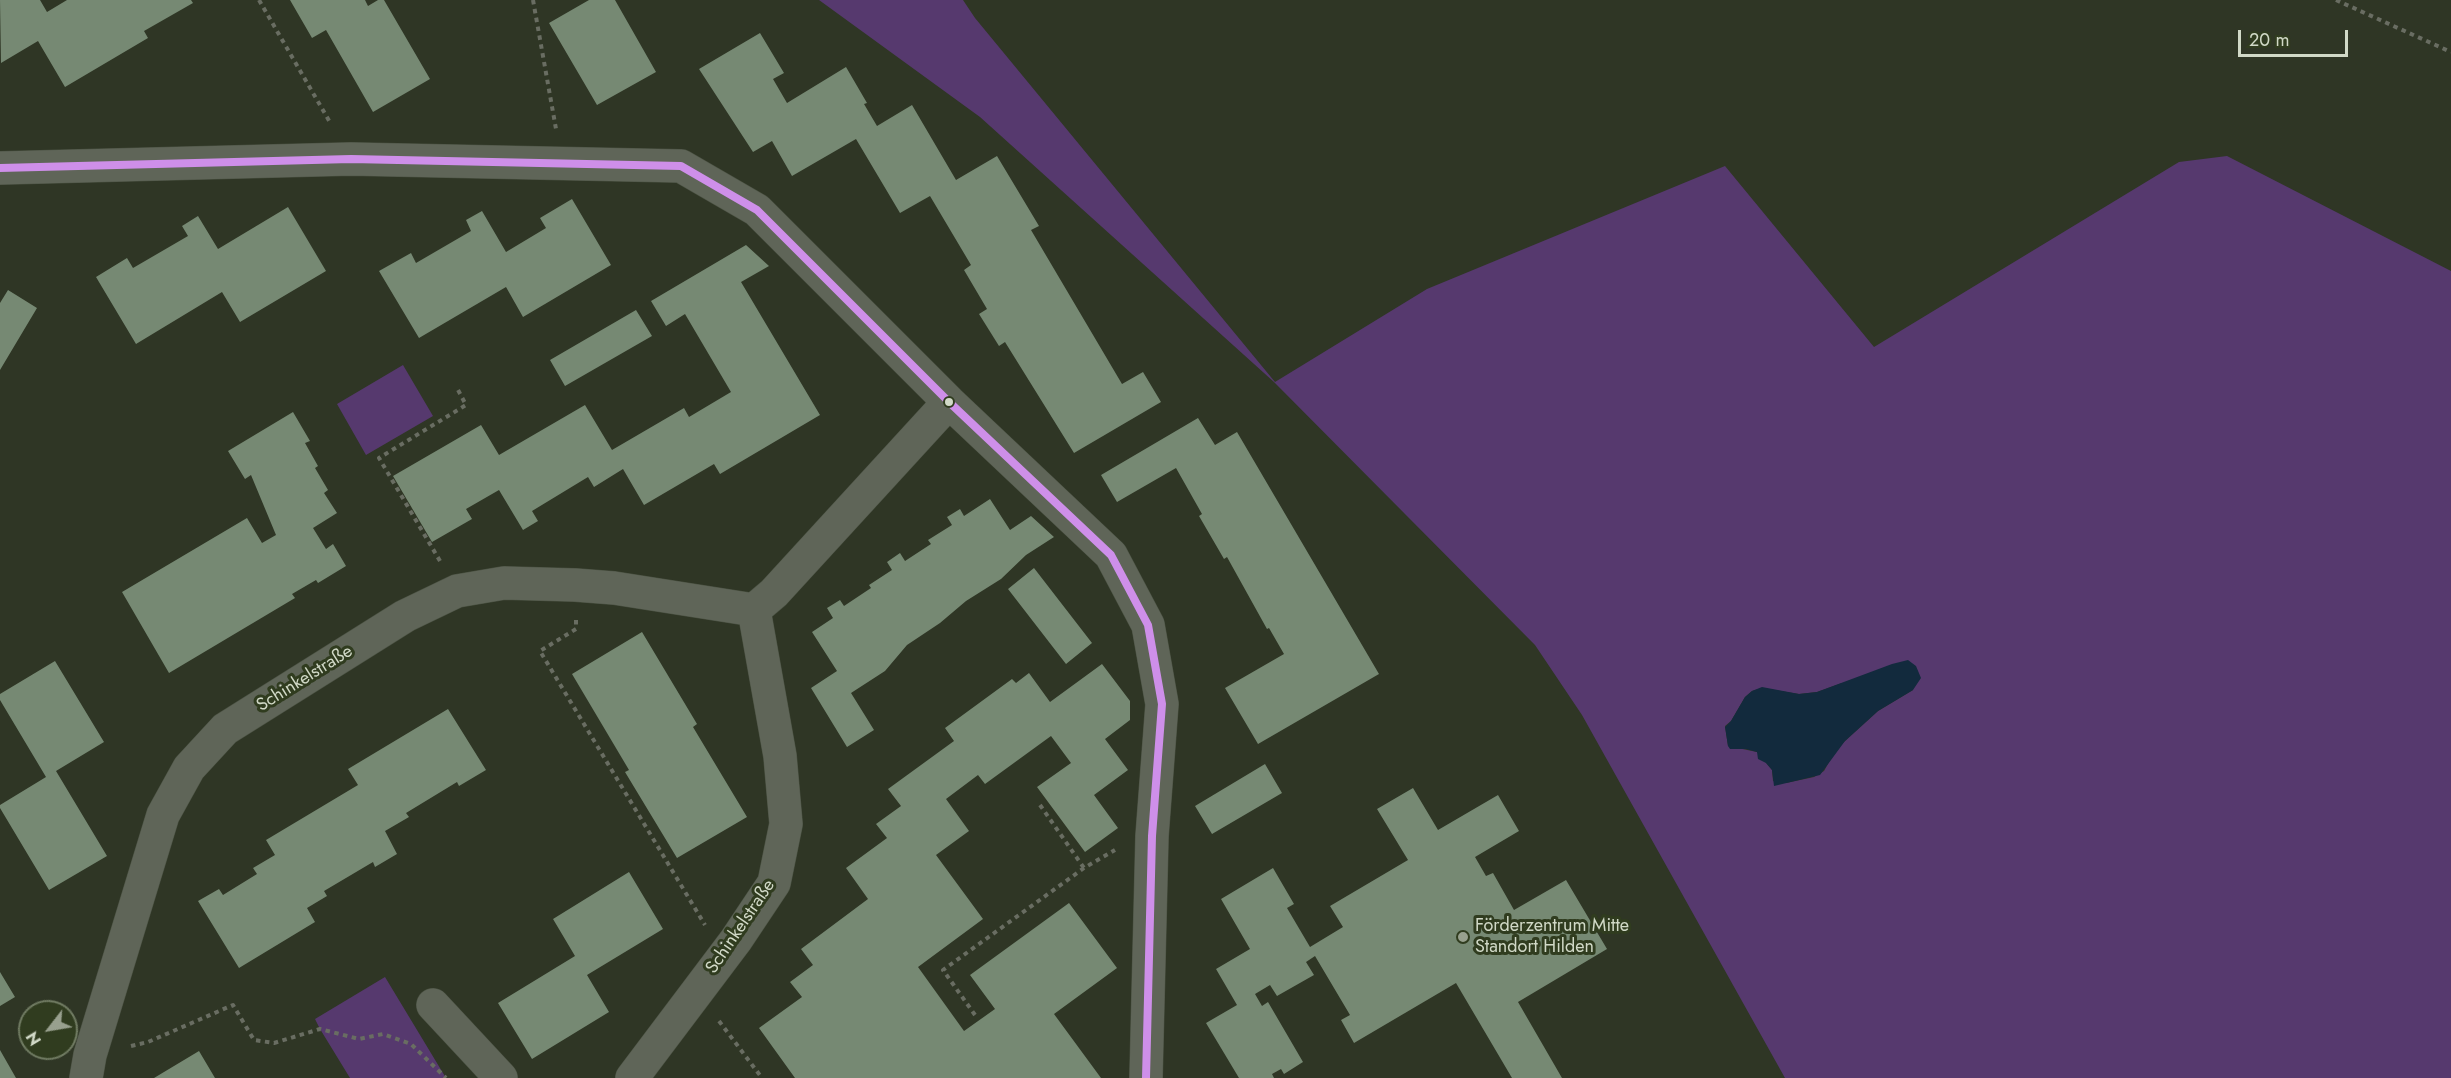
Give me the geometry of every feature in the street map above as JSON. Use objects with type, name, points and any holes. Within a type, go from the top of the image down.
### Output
[{"type":"street","points":[[0,168],[351,159],[681,166],[757,210],[950,402],[1111,555],[1148,625],[1162,704],[1152,836],[1146,1078]]},
{"type":"street","points":[[754,610],[774,593],[950,402]]},
{"type":"street","name":"Schinkelstraße","points":[[88,1066],[163,815],[189,768],[225,729],[405,616],[457,591],[504,583],[614,588],[754,610],[780,756],[786,824],[774,883],[736,940],[632,1078]]},
{"type":"street","points":[[433,1005],[501,1078]]},
{"type":"path","points":[[258,0],[351,159]]},
{"type":"path","points":[[533,0],[562,164]]},
{"type":"path","points":[[2336,0],[2451,52]]},
{"type":"path","points":[[429,542],[379,458],[466,405],[457,388]]},
{"type":"path","points":[[575,585],[576,629],[540,651],[707,928]]},
{"type":"path","points":[[1040,805],[1084,868]]},
{"type":"path","points":[[975,1015],[943,970],[1084,868],[1110,852],[1152,836]]},
{"type":"path","points":[[702,985],[718,1021],[762,1078]]},
{"type":"path","points":[[88,1066],[233,1005],[254,1040],[274,1043],[320,1029],[359,1039],[383,1034],[411,1044],[446,1078]]},
{"type":"shaded area","points":[[819,0],[963,0],[975,18],[1275,382],[1427,289],[1725,166],[1874,347],[2179,162],[2227,156],[2451,271],[2451,1078],[1785,1078],[1582,715],[1535,645],[1274,382],[980,117]],"holes":[[[1842,683],[1913,690],[1878,711],[1835,751],[1824,771],[1814,777],[1786,783],[1773,781],[1772,770],[1757,752],[1728,746],[1725,726],[1731,721],[1745,697],[1752,691],[1762,688],[1799,694],[1817,692]]]},
{"type":"shaded area","points":[[403,365],[433,416],[366,455],[337,404]]},
{"type":"shaded area","points":[[385,977],[446,1078],[350,1078],[320,1029],[315,1019]]},
{"type":"water","points":[[1908,660],[1916,666],[1921,678],[1913,690],[1878,711],[1845,741],[1820,775],[1774,786],[1772,770],[1758,759],[1757,752],[1730,749],[1728,746],[1725,727],[1745,697],[1752,691],[1762,687],[1799,694],[1817,692]]},
{"type":"building","points":[[0,0],[40,0],[47,12],[67,0],[191,0],[193,3],[144,31],[148,38],[65,87],[38,41],[1,63]]},
{"type":"building","points":[[290,0],[365,0],[368,6],[378,0],[384,0],[430,79],[373,112],[326,30],[312,38]]},
{"type":"building","points":[[589,0],[615,0],[656,72],[597,105],[549,23]]},
{"type":"building","points":[[760,33],[784,73],[773,79],[787,103],[846,67],[867,103],[864,104],[877,126],[912,105],[956,180],[997,156],[1039,226],[1031,230],[1122,384],[1143,372],[1161,402],[1074,453],[1005,342],[999,346],[979,314],[987,309],[964,270],[971,265],[930,196],[900,213],[856,139],[792,176],[772,141],[753,152],[699,69]]},
{"type":"building","points":[[572,199],[611,265],[523,317],[506,287],[419,338],[379,271],[411,253],[416,263],[471,231],[466,220],[482,211],[506,252],[546,228],[540,218]]},
{"type":"building","points":[[288,207],[326,271],[240,322],[222,292],[136,344],[96,277],[127,258],[133,268],[188,236],[182,226],[198,216],[218,249]]},
{"type":"building","points":[[746,245],[769,266],[741,282],[820,415],[720,474],[714,464],[644,505],[623,469],[594,487],[588,477],[532,511],[538,521],[523,530],[499,490],[466,509],[472,519],[432,542],[393,476],[481,425],[499,455],[585,405],[612,450],[684,408],[689,417],[731,392],[685,314],[666,326],[651,301]]},
{"type":"building","points":[[8,290],[37,308],[0,370],[0,303]]},
{"type":"building","points":[[636,310],[652,336],[565,386],[550,360]]},
{"type":"building","points":[[293,412],[310,441],[305,443],[318,466],[315,468],[328,490],[324,493],[337,513],[313,528],[326,549],[333,544],[346,566],[318,583],[316,580],[292,594],[295,598],[169,673],[122,592],[247,518],[262,543],[276,535],[251,475],[245,479],[228,451]]},
{"type":"building","points":[[1198,418],[1215,445],[1237,432],[1379,674],[1258,744],[1225,688],[1284,654],[1269,628],[1267,629],[1227,557],[1224,559],[1199,516],[1202,514],[1176,468],[1117,502],[1101,475]]},
{"type":"building","points":[[990,499],[1010,530],[1031,516],[1054,537],[1026,555],[1001,579],[966,601],[940,623],[907,645],[885,671],[851,693],[874,730],[847,747],[811,688],[837,671],[812,632],[833,618],[827,608],[840,600],[844,606],[892,570],[887,562],[900,553],[905,561],[931,544],[928,540],[952,525],[947,517],[960,509],[964,516]]},
{"type":"building","points":[[1034,568],[1092,643],[1066,664],[1008,589]]},
{"type":"building","points":[[642,632],[697,724],[693,727],[747,817],[677,858],[625,772],[629,770],[572,674]]},
{"type":"building","points":[[55,661],[104,742],[56,771],[107,856],[49,890],[0,808],[0,805],[46,777],[0,700],[0,694]]},
{"type":"building","points":[[1102,664],[1130,701],[1130,720],[1105,739],[1128,770],[1094,795],[1118,828],[1085,852],[1037,787],[1071,763],[1051,736],[985,784],[978,775],[946,799],[969,831],[936,855],[983,919],[918,967],[964,1031],[995,1009],[970,975],[1069,903],[1117,968],[1054,1014],[1101,1078],[795,1078],[759,1028],[802,997],[790,982],[813,965],[801,949],[868,899],[846,868],[887,838],[876,824],[901,806],[888,789],[954,741],[945,728],[1012,679],[1016,683],[1029,673],[1050,702]]},
{"type":"building","points":[[448,709],[486,770],[459,786],[457,782],[406,813],[409,817],[385,831],[397,854],[375,867],[373,862],[324,891],[327,896],[307,908],[315,922],[239,968],[198,901],[219,889],[223,895],[257,874],[253,868],[275,855],[266,840],[358,785],[348,769]]},
{"type":"building","points":[[1265,764],[1282,793],[1212,834],[1195,806]]},
{"type":"building","name":"Förderzentrum Mitte Standort Hilden","points":[[1413,788],[1438,830],[1498,795],[1519,831],[1475,857],[1486,876],[1493,873],[1514,910],[1566,880],[1607,949],[1518,1002],[1562,1078],[1512,1078],[1456,983],[1354,1043],[1341,1020],[1350,1015],[1315,956],[1306,962],[1314,975],[1277,996],[1270,985],[1255,994],[1262,1006],[1268,1002],[1303,1062],[1284,1074],[1281,1069],[1272,1074],[1274,1078],[1239,1078],[1206,1023],[1237,1005],[1216,969],[1250,949],[1221,899],[1273,868],[1294,904],[1287,908],[1310,947],[1343,927],[1330,906],[1408,860],[1377,809]]},
{"type":"building","points":[[629,872],[663,929],[587,975],[609,1012],[532,1059],[498,1003],[575,956],[553,919]]},
{"type":"building","points":[[0,972],[15,997],[0,1006]]},
{"type":"building","points":[[0,1050],[16,1078],[0,1078]]},
{"type":"building","points":[[199,1051],[215,1078],[154,1078]]},
{"type":"transit line","points":[[0,168],[351,159],[681,166],[757,210],[949,402],[1111,555],[1148,625],[1162,704],[1152,836],[1146,1078]]},
{"type":"place","name":"Förderzentrum Mitte Standort Hilden","points":[[1463,937]]}]
